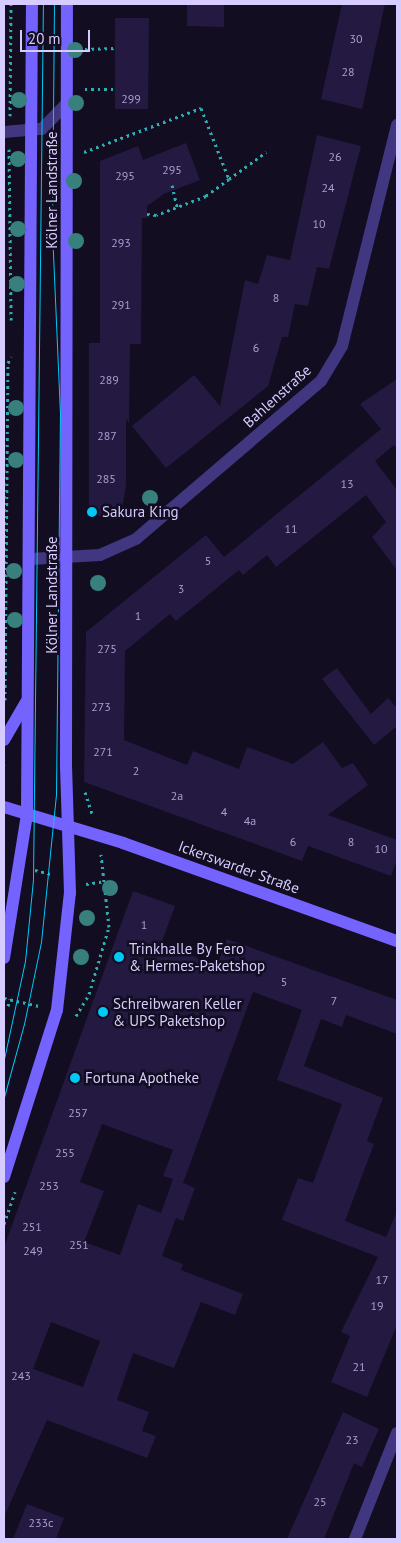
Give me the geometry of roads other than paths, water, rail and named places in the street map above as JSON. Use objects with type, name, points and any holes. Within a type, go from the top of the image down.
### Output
[{"type":"main road","name":"Kölner Landstraße","points":[[4,958],[22,866],[27,814],[32,4]]},
{"type":"main road","name":"Kölner Landstraße","points":[[4,1177],[57,1010],[70,880],[70,827],[66,768],[69,101],[67,4]]},
{"type":"main road","points":[[4,740],[23,712],[29,693]]},
{"type":"main road","name":"Ickerswarder Straße","points":[[4,807],[70,827],[397,941]]},
{"type":"street","points":[[6,136],[42,129],[69,101]]},
{"type":"street","name":"Bahlenstraße","points":[[30,559],[100,555],[136,539],[321,381],[344,338],[397,125]]},
{"type":"street","points":[[355,1539],[397,1433]]},
{"type":"tram line","points":[[4,1059],[25,961],[33,879],[43,4]]},
{"type":"tram line","points":[[4,1097],[24,1024],[41,942],[56,794],[60,414],[52,229],[54,4]]},
{"type":"place","name":"Sakura King","points":[[92,512]]},
{"type":"place","name":"Trinkhalle By Fero & Hermes-Paketshop","points":[[119,957]]},
{"type":"place","name":"Schreibwaren Keller & UPS Paketshop","points":[[103,1012]]},
{"type":"place","name":"Fortuna Apotheke","points":[[75,1078]]}]
